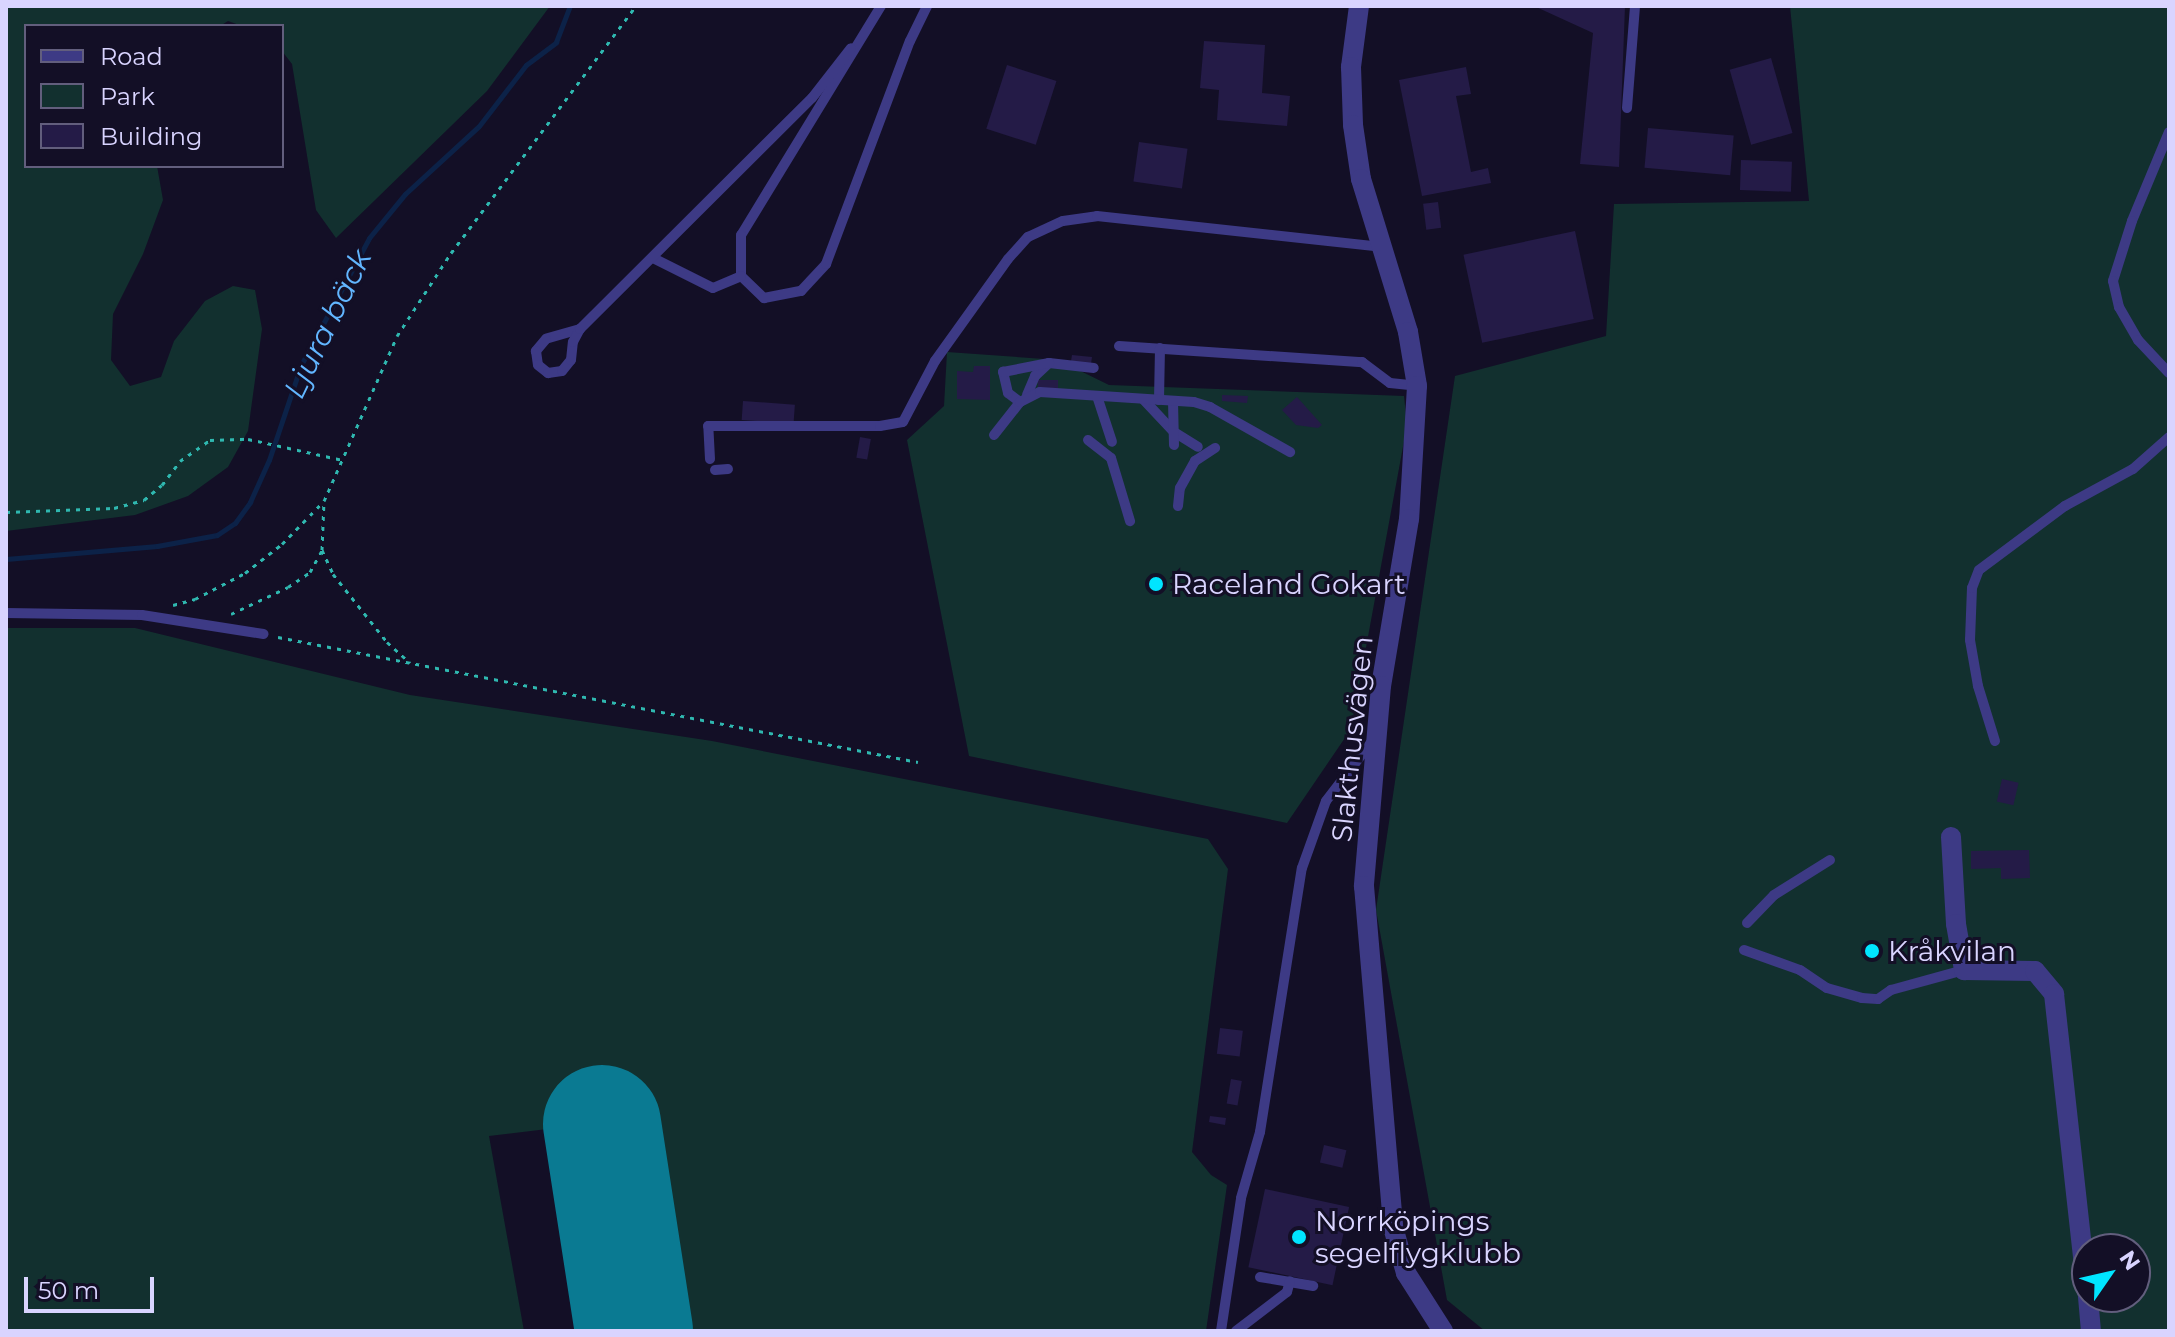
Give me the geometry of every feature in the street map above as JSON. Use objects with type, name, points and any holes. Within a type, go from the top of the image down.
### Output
[{"type":"street","name":"Slakthusvägen","points":[[1359,6],[1351,67],[1353,125],[1361,179],[1408,332],[1417,386],[1409,519],[1381,686],[1364,886],[1393,1227],[1406,1273],[1443,1331]]},
{"type":"street","points":[[1951,837],[1956,924],[1964,970],[2035,971],[2054,994],[2080,1233]]},
{"type":"lane","points":[[883,6],[753,211],[741,235],[741,276],[764,298],[801,291],[826,264],[910,41],[927,6]]},
{"type":"lane","points":[[1627,108],[1635,6]]},
{"type":"lane","points":[[580,329],[546,339],[536,351],[538,365],[548,373],[562,371],[571,360],[573,342],[580,329],[812,98],[874,20]]},
{"type":"lane","points":[[2169,132],[2132,221],[2113,281],[2119,307],[2138,340],[2169,373]]},
{"type":"lane","points":[[728,469],[712,464],[708,426],[880,426],[903,422],[935,361],[1008,259],[1028,237],[1063,221],[1097,216],[1381,247]]},
{"type":"lane","points":[[653,258],[713,288],[741,276]]},
{"type":"lane","points":[[1119,346],[1362,362],[1390,383],[1417,386]]},
{"type":"lane","points":[[1159,400],[1160,348]]},
{"type":"lane","points":[[994,435],[1024,399],[1035,376],[1049,363]]},
{"type":"lane","points":[[1094,368],[1049,363],[1003,372],[1008,393],[1024,399],[1040,392],[1173,401],[1210,407],[1290,452]]},
{"type":"lane","points":[[1097,396],[1112,442]]},
{"type":"lane","points":[[1143,399],[1174,432],[1198,447]]},
{"type":"lane","points":[[1173,401],[1174,445]]},
{"type":"lane","points":[[1995,741],[1978,686],[1970,640],[1972,588],[1979,570],[2065,506],[2133,469],[2169,437]]},
{"type":"lane","points":[[1088,440],[1111,458],[1130,521]]},
{"type":"lane","points":[[1178,506],[1180,488],[1195,461],[1215,448]]},
{"type":"lane","points":[[6,613],[142,615],[264,634]]},
{"type":"lane","points":[[1221,1331],[1241,1198],[1260,1132],[1302,868],[1326,801],[1377,736]]},
{"type":"lane","points":[[1747,923],[1774,895],[1830,860]]},
{"type":"lane","points":[[1744,950],[1800,970],[1827,988],[1862,998],[1878,999],[1891,990],[1964,970]]},
{"type":"lane","points":[[1260,1277],[1313,1286]]},
{"type":"lane","points":[[1236,1331],[1287,1292],[1290,1281]]},
{"type":"path","points":[[142,615],[195,599],[245,573],[282,544],[324,501],[397,336],[451,253],[636,6]]},
{"type":"path","points":[[6,512],[114,508],[144,500],[200,444],[228,437],[343,460]]},
{"type":"path","points":[[199,623],[239,612],[310,572],[322,550],[324,501]]},
{"type":"path","points":[[322,550],[333,574],[387,642],[413,665]]},
{"type":"path","points":[[264,634],[918,762]]},
{"type":"green space","points":[[6,6],[550,6],[487,91],[336,238],[316,210],[292,64],[284,54],[284,24],[236,24],[228,21],[223,24],[24,24],[24,168],[157,168],[163,200],[143,254],[113,314],[111,360],[130,386],[161,377],[174,341],[205,301],[233,286],[255,290],[262,329],[248,431],[228,467],[188,496],[135,515],[6,531]]},
{"type":"green space","points":[[1790,6],[2169,6],[2169,1331],[1485,1331],[1447,1300],[1376,910],[1455,376],[1606,336],[1614,204],[1809,201]]},
{"type":"green space","name":"Raceland Gokart","points":[[947,352],[1058,360],[1109,385],[1404,396],[1407,425],[1351,729],[1287,823],[969,756],[907,440],[944,406]]},
{"type":"green space","points":[[6,628],[135,628],[410,695],[712,741],[1208,839],[1228,869],[1192,1152],[1211,1175],[1227,1185],[1206,1331],[680,1331],[647,1117],[489,1136],[524,1331],[6,1331]]},
{"type":"building","points":[[1534,6],[1625,6],[1619,167],[1580,164],[1593,33]]},
{"type":"building","points":[[1204,41],[1265,45],[1262,93],[1290,96],[1287,126],[1217,120],[1219,90],[1200,88]]},
{"type":"building","points":[[1771,58],[1792,133],[1751,145],[1730,70]]},
{"type":"building","points":[[1007,65],[1056,81],[1036,145],[986,129]]},
{"type":"building","points":[[1466,67],[1471,94],[1456,96],[1471,172],[1488,168],[1491,183],[1422,196],[1399,80]]},
{"type":"building","points":[[1648,128],[1734,135],[1730,175],[1645,168]]},
{"type":"building","points":[[1139,142],[1188,149],[1182,188],[1133,182]]},
{"type":"building","points":[[1741,160],[1792,162],[1791,192],[1740,190]]},
{"type":"building","points":[[1438,202],[1441,228],[1426,230],[1423,204]]},
{"type":"building","points":[[1575,231],[1594,319],[1482,343],[1463,255]]},
{"type":"building","points":[[1072,355],[1092,357],[1091,364],[1071,361]]},
{"type":"building","points":[[974,366],[990,366],[990,400],[957,399],[957,371],[973,372]]},
{"type":"building","points":[[1038,380],[1058,380],[1058,391],[1038,391]]},
{"type":"building","points":[[1222,395],[1248,396],[1247,403],[1222,401]]},
{"type":"building","points":[[1297,397],[1322,425],[1318,428],[1296,425],[1282,410]]},
{"type":"building","points":[[743,401],[795,405],[794,424],[742,420]]},
{"type":"building","points":[[860,437],[871,439],[867,460],[856,458]]},
{"type":"building","points":[[2002,779],[2019,783],[2013,805],[1997,801]]},
{"type":"building","points":[[2029,850],[2030,878],[2001,879],[2001,868],[1971,869],[1971,851]]},
{"type":"building","points":[[1220,1028],[1243,1031],[1240,1057],[1217,1054]]},
{"type":"building","points":[[1231,1079],[1242,1081],[1237,1106],[1227,1104]]},
{"type":"building","points":[[1210,1116],[1226,1118],[1225,1125],[1209,1122]]},
{"type":"building","points":[[1324,1145],[1346,1150],[1342,1168],[1320,1163]]},
{"type":"building","name":"Norrköpings segelflygklubb","points":[[1265,1189],[1349,1207],[1332,1285],[1248,1267]]},
{"type":"waterway","name":"Ljura bäck","points":[[6,559],[157,546],[217,535],[235,523],[250,502],[269,460],[301,365],[369,238],[405,194],[479,126],[526,65],[556,42],[570,6]]},
{"type":"runway","points":[[602,1124],[634,1331]]},
{"type":"place","name":"Raceland Gokart","points":[[1156,584]]},
{"type":"place","name":"Kråkvilan","points":[[1872,951]]},
{"type":"place","name":"Norrköpings segelflygklubb","points":[[1299,1237]]}]
